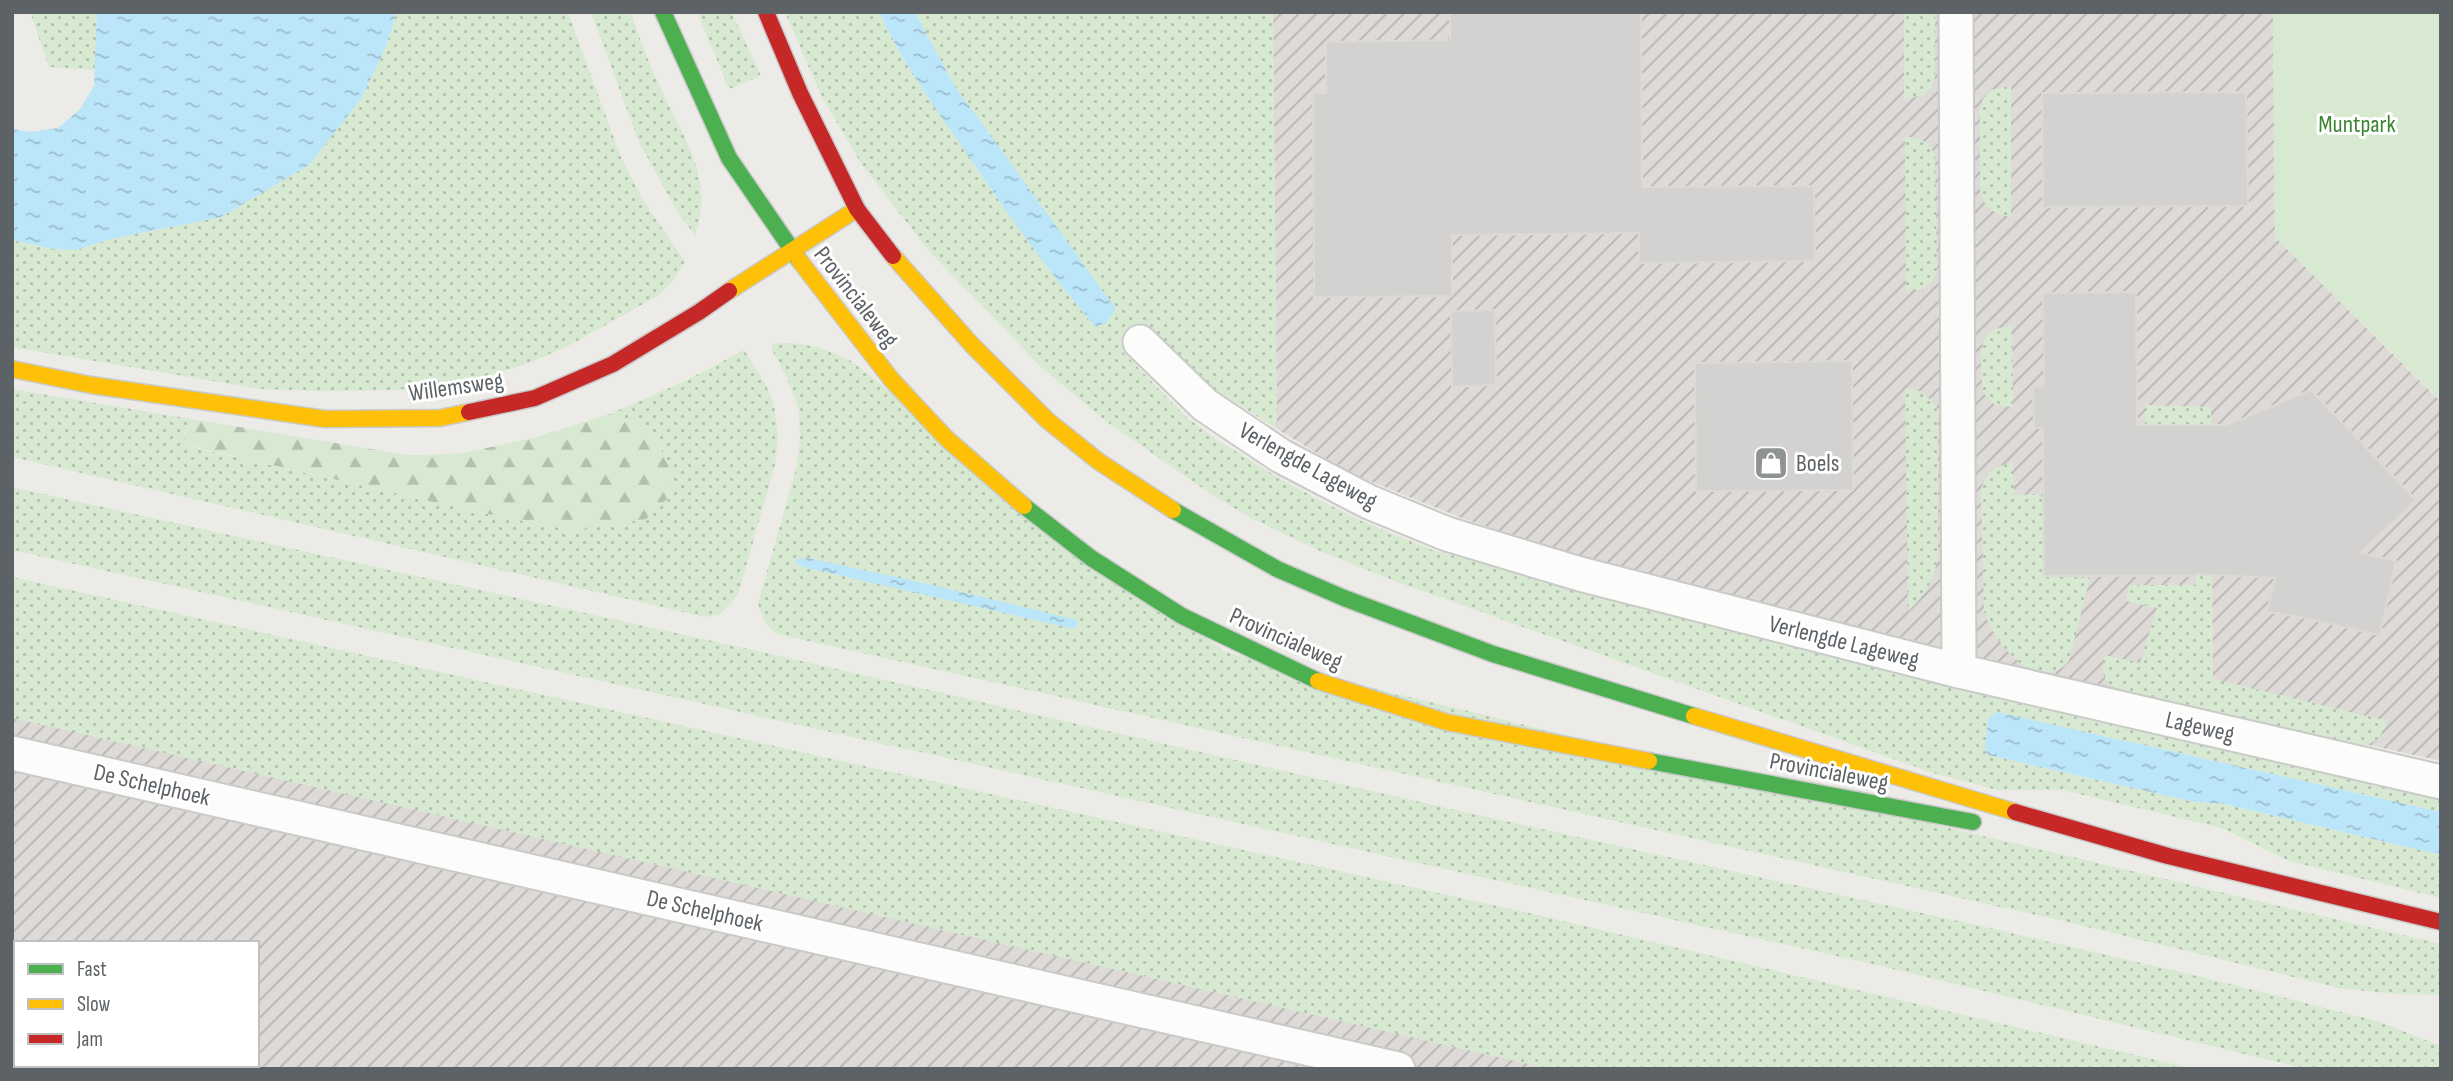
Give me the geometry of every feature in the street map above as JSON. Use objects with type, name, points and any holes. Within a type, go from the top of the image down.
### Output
[{"type":"main road","name":"Provincialeweg","points":[[663,12],[729,158],[792,251],[891,379],[946,438],[1008,494],[1091,558],[1182,616],[1318,681],[1446,722],[1993,825]]},
{"type":"main road","name":"Provincialeweg","points":[[766,12],[800,93],[857,209],[905,272],[972,345],[1047,420],[1098,461],[1180,515],[1277,569],[1344,598],[1493,654],[1871,770],[2168,856],[2441,922]]},
{"type":"main road","name":"Willemsweg","points":[[12,369],[91,385],[325,419],[440,418],[535,398],[614,364],[857,209]]},
{"type":"main road","name":"Provincialeweg","points":[[2020,830],[2168,856]]},
{"type":"street","name":"Verlengde Lageweg","points":[[1140,342],[1205,405],[1281,456],[1369,502],[1447,534],[1580,575],[1959,671],[1956,12]]},
{"type":"street","name":"Lageweg","points":[[1959,671],[2441,782]]},
{"type":"street","name":"De Schelphoek","points":[[12,752],[1398,1069]]},
{"type":"shaded area","points":[[1273,12],[2273,12],[2275,237],[2441,402],[2441,761],[1808,621],[1578,558],[1459,517],[1350,473],[1277,429]]},
{"type":"shaded area","points":[[16,718],[1551,1069],[12,1069],[12,720]]},
{"type":"green space","points":[[30,12],[97,12],[95,70],[49,67]]},
{"type":"green space","points":[[397,12],[568,12],[620,155],[642,198],[685,262],[672,282],[659,295],[572,344],[534,361],[474,381],[396,390],[261,389],[12,347],[12,240],[54,249],[77,250],[110,239],[221,217],[308,165],[361,99],[385,49]]},
{"type":"green space","points":[[591,12],[630,12],[652,70],[684,135],[698,173],[701,213],[695,235],[678,213],[639,142]]},
{"type":"green space","points":[[697,12],[732,12],[761,76],[729,89]]},
{"type":"green space","points":[[785,12],[879,12],[917,80],[977,169],[1043,261],[1095,327],[1002,153],[954,85],[915,12],[1273,12],[1277,429],[1217,391],[1143,327],[1132,337],[1123,352],[1186,417],[1287,483],[1359,520],[1435,551],[2441,798],[2441,812],[1997,712],[1988,755],[2195,802],[2225,804],[2441,855],[2441,898],[2289,861],[2222,828],[2062,790],[1997,790],[1930,772],[1400,583],[1322,552],[1253,519],[1211,494],[1107,422],[1041,367],[929,251],[860,162],[820,93]]},
{"type":"green space","points":[[1904,12],[1935,12],[1935,77],[1932,86],[1924,95],[1904,99]]},
{"type":"green space","name":"Muntpark","points":[[2273,12],[2441,12],[2441,401],[2275,237]]},
{"type":"green space","points":[[2011,86],[2011,217],[1991,210],[1980,191],[1980,109],[1983,99],[1991,90]]},
{"type":"green space","points":[[1905,137],[1923,141],[1935,156],[1937,269],[1926,286],[1906,292]]},
{"type":"green space","points":[[2012,326],[2013,407],[1995,405],[1984,394],[1981,365],[1986,336],[1996,329]]},
{"type":"green space","points":[[772,344],[813,346],[851,361],[1225,652],[1932,824],[2441,944],[2441,995],[2394,994],[2339,988],[2059,920],[777,634],[764,620],[758,603],[796,469],[800,440],[796,401],[772,350]]},
{"type":"green space","points":[[744,350],[766,385],[774,404],[778,438],[775,465],[738,595],[719,615],[705,617],[12,457],[12,389],[198,420],[188,426],[184,436],[191,447],[473,511],[576,531],[651,428],[610,414],[689,379]]},
{"type":"green space","points":[[1905,388],[1923,392],[1938,409],[1938,556],[1928,586],[1908,611]]},
{"type":"green space","points":[[2145,405],[2211,407],[2213,679],[2387,721],[2381,735],[2370,744],[2360,747],[2122,693],[2107,682],[2103,673],[2105,655],[2140,663],[2157,608],[2126,601],[2129,585],[2196,585],[2194,425],[2145,424]]},
{"type":"green space","points":[[610,414],[651,428],[671,471],[670,496],[646,519],[576,531],[473,511],[190,446],[184,437],[188,426],[198,420],[407,455],[464,453],[536,437]]},
{"type":"green space","points":[[2013,463],[2014,495],[2039,494],[2068,526],[2043,526],[2045,576],[2090,578],[2069,661],[2057,671],[2044,673],[2030,669],[2018,661],[1996,636],[1984,610],[1981,490],[1992,471]]},
{"type":"green space","points":[[12,487],[762,652],[2206,978],[2377,1021],[2441,1046],[2441,1069],[2307,1069],[1868,963],[12,550]]},
{"type":"green space","points":[[12,577],[1537,915],[2195,1069],[1551,1069],[12,718]]},
{"type":"water","points":[[97,12],[397,12],[385,49],[361,99],[309,165],[221,217],[110,239],[77,250],[54,249],[12,240],[12,129],[30,132],[58,128],[80,109],[94,86]]},
{"type":"water","points":[[879,12],[915,12],[954,85],[1116,309],[1106,323],[1095,327],[1026,238],[928,97]]},
{"type":"water","points":[[808,558],[1077,620],[1078,624],[1076,628],[1070,628],[795,563],[796,559]]},
{"type":"water","points":[[1997,712],[2441,812],[2441,855],[2225,804],[2195,802],[1988,755],[1985,748],[1988,719]]},
{"type":"building","points":[[1450,12],[1641,12],[1642,187],[1814,186],[1815,261],[1639,263],[1639,233],[1452,235],[1452,296],[1314,297],[1313,93],[1326,93],[1326,42],[1450,40]]},
{"type":"building","points":[[2246,92],[2248,206],[2043,207],[2042,93]]},
{"type":"building","points":[[2136,292],[2137,425],[2227,425],[2311,390],[2416,500],[2360,553],[2396,561],[2380,635],[2267,612],[2275,578],[2195,574],[2044,576],[2043,428],[2034,428],[2033,387],[2044,386],[2043,293]]},
{"type":"building","points":[[1495,310],[1496,385],[1452,387],[1451,311]]},
{"type":"building","points":[[1852,361],[1853,490],[1696,491],[1695,363]]},
{"type":"traffic: fast","points":[[663,12],[729,158],[799,260]]},
{"type":"traffic: fast","points":[[1024,506],[1091,558],[1182,616],[1318,681]]},
{"type":"traffic: fast","points":[[1173,510],[1277,569],[1344,598],[1493,654],[1694,716]]},
{"type":"traffic: fast","points":[[1649,761],[1973,822]]},
{"type":"traffic: slow","points":[[729,291],[857,209]]},
{"type":"traffic: slow","points":[[893,256],[972,345],[1047,420],[1098,461],[1173,510]]},
{"type":"traffic: slow","points":[[799,260],[891,379],[946,438],[1024,506]]},
{"type":"traffic: slow","points":[[12,369],[91,385],[325,419],[440,418],[469,412]]},
{"type":"traffic: slow","points":[[1318,681],[1446,722],[1649,761]]},
{"type":"traffic: slow","points":[[1694,716],[2015,812]]},
{"type":"traffic: jam","points":[[766,12],[800,93],[857,209],[893,256]]},
{"type":"traffic: jam","points":[[469,412],[535,398],[613,364],[729,291]]},
{"type":"traffic: jam","points":[[2015,812],[2168,856],[2441,922]]},
{"type":"place","name":"Boels","points":[[1771,463]]}]
